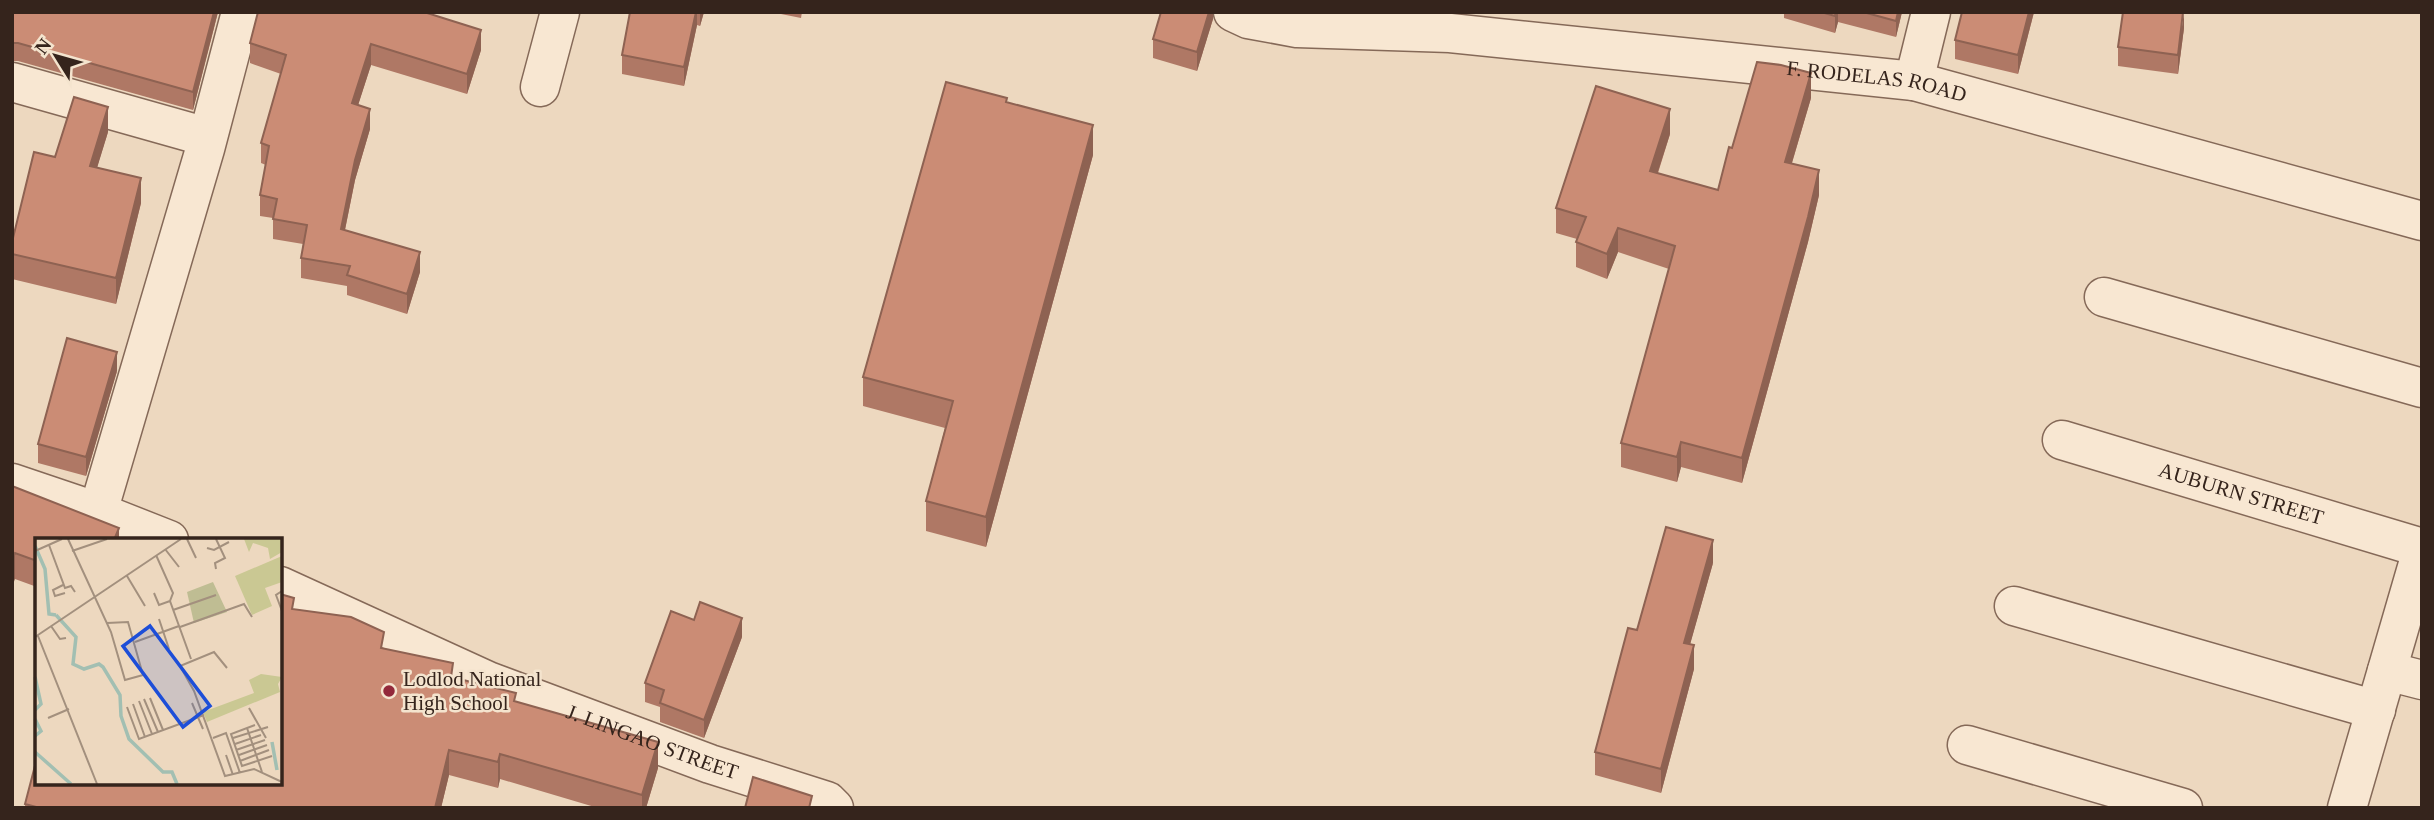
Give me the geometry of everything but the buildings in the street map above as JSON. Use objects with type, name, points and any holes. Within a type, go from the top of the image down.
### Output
[{"type":"street","points":[[98,512],[241,12]]},
{"type":"street","points":[[540,87],[560,12]]},
{"type":"street","name":"F. RODELAS ROAD","points":[[1233,12],[1248,19],[1297,28],[1450,33],[1914,81],[2422,221]]},
{"type":"street","points":[[1914,81],[1931,12]]},
{"type":"street","points":[[12,82],[207,137]]},
{"type":"street","points":[[2104,297],[2422,388]]},
{"type":"street","name":"AUBURN STREET","points":[[2062,440],[2422,549]]},
{"type":"street","points":[[12,483],[164,538]]},
{"type":"street","points":[[2357,805],[2376,710],[2404,675],[2422,549]]},
{"type":"street","name":"J. LINGAO STREET","points":[[282,587],[488,681],[710,764],[827,801],[834,808]]},
{"type":"street","points":[[2014,606],[2376,710]]},
{"type":"street","points":[[1967,744],[2183,808]]},
{"type":"place","name":"Lodlod National High School","points":[[389,691]]}]
